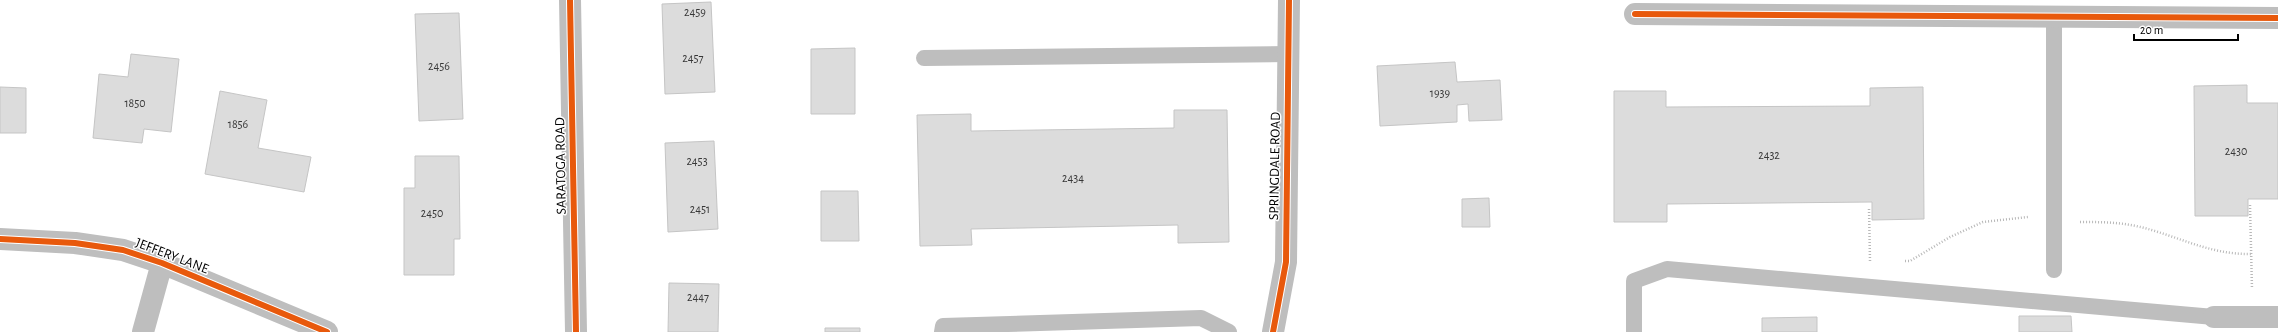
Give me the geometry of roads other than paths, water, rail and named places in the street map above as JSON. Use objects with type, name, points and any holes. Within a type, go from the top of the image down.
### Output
[{"type":"street","name":"SARATOGA ROAD","points":[[570,0],[576,332]]},
{"type":"street","name":"SPRINGDALE ROAD","points":[[1273,332],[1286,262],[1289,0]]},
{"type":"street","points":[[1635,14],[2278,18]]},
{"type":"street","name":"JEFFERY LANE","points":[[0,239],[82,244],[123,250],[162,263],[327,332]]},
{"type":"street","points":[[143,332],[162,263]]},
{"type":"street","points":[[2214,318],[2278,317]]},
{"type":"lane","points":[[2054,17],[2054,270]]},
{"type":"lane","points":[[924,58],[1289,54]]},
{"type":"lane","points":[[1634,332],[1634,282],[1667,269],[2214,318]]},
{"type":"lane","points":[[942,332],[942,326],[1201,318],[1230,332]]}]
